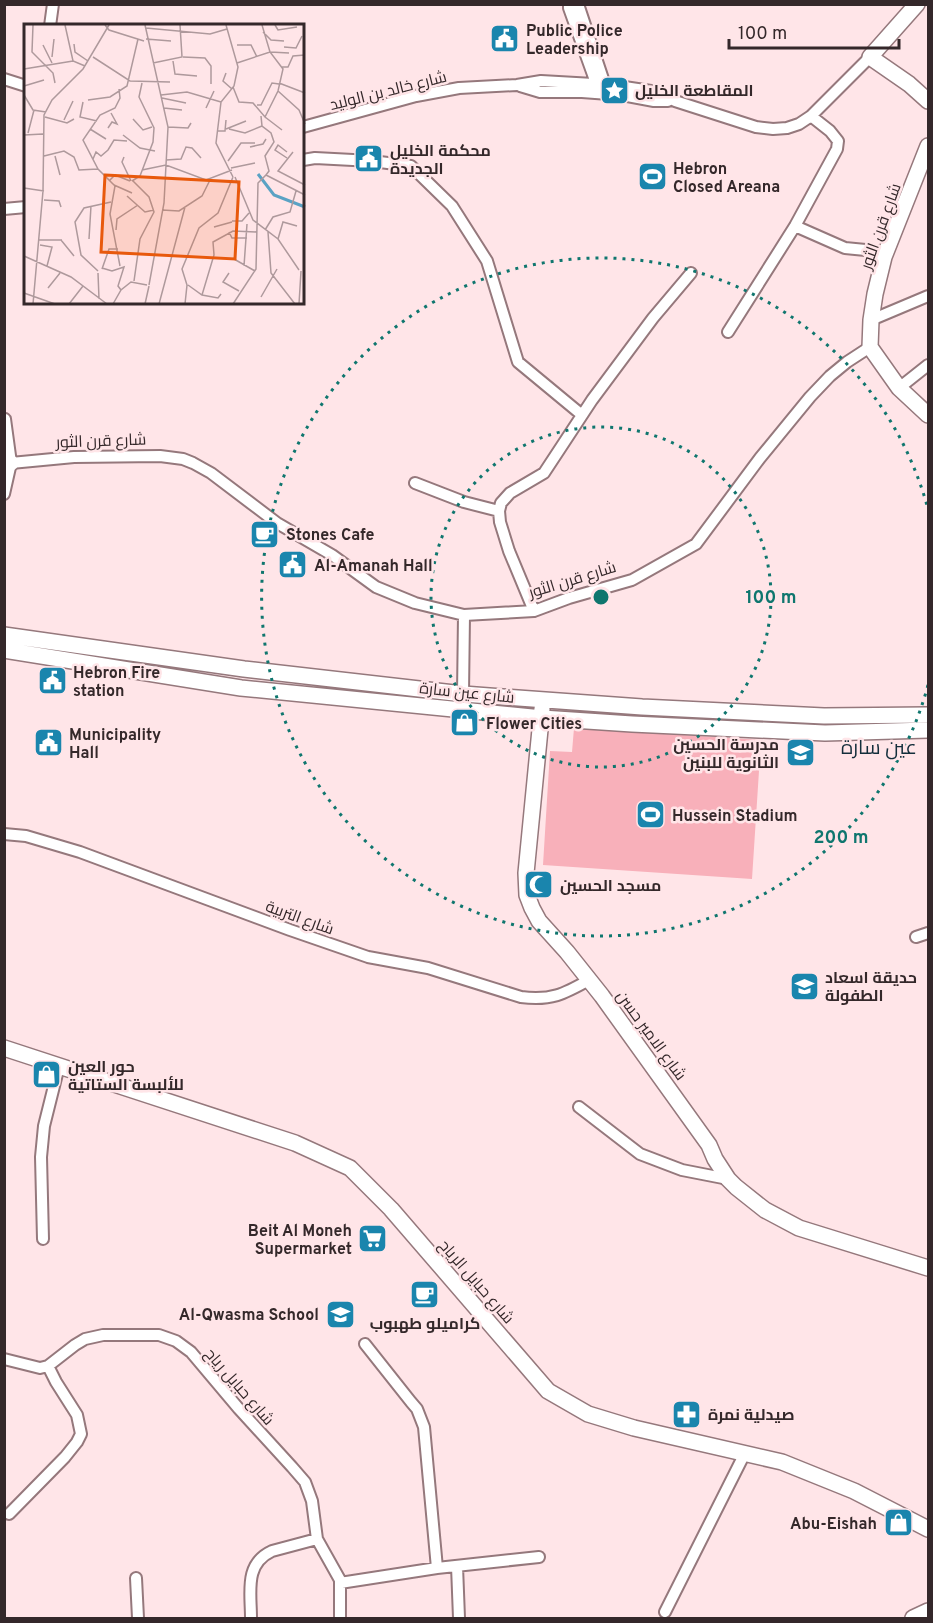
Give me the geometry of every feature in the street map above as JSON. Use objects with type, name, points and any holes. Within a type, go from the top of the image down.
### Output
[{"type":"street","points":[[50,24],[54,4]]},
{"type":"street","points":[[569,4],[603,87]]},
{"type":"street","points":[[578,4],[603,87]]},
{"type":"street","points":[[728,332],[795,226],[837,149],[838,141],[830,131],[811,116],[870,57],[917,4]]},
{"type":"street","points":[[870,57],[909,84],[928,101]]},
{"type":"street","points":[[4,79],[24,85]]},
{"type":"street","name":"شارع خالد بن الوليد","points":[[304,127],[416,96],[459,88],[517,85],[540,92],[603,87],[654,101],[675,101],[756,127],[773,129],[799,124],[811,116]]},
{"type":"street","name":"شارع قرن الثور","points":[[8,459],[160,456],[183,459],[211,474],[277,523],[332,555],[376,587],[415,603],[464,615],[534,611],[570,597],[632,580],[696,544],[760,458],[810,397],[838,369],[870,347],[875,294],[886,252],[924,169],[928,146]]},
{"type":"street","points":[[304,160],[315,158],[361,160],[411,166],[452,206],[487,261],[518,362],[582,415]]},
{"type":"street","points":[[4,209],[24,207]]},
{"type":"street","points":[[795,226],[845,248],[886,252]]},
{"type":"street","points":[[534,611],[499,520],[501,503],[507,496],[544,474],[582,415],[653,318],[691,273]]},
{"type":"street","points":[[871,320],[928,296]]},
{"type":"street","points":[[870,347],[899,388],[928,415]]},
{"type":"street","points":[[899,388],[928,365]]},
{"type":"street","points":[[4,494],[8,459],[5,419]]},
{"type":"street","points":[[415,483],[464,502],[499,511]]},
{"type":"street","points":[[463,694],[464,615]]},
{"type":"street","name":"شارع عين سارة","points":[[4,635],[244,669],[463,694],[824,716],[928,716]]},
{"type":"street","name":"شارع عين سارة","points":[[4,650],[241,688],[542,718],[825,733],[928,730]]},
{"type":"street","name":"شارع الامير حسن","points":[[543,700],[526,873],[527,895],[539,921],[589,980],[709,1145],[715,1159],[736,1187],[765,1210],[799,1228],[928,1268]]},
{"type":"street","name":"شارع التربية","points":[[4,834],[26,836],[80,852],[368,957],[428,968],[521,997],[550,998],[589,980]]},
{"type":"street","points":[[916,937],[928,933]]},
{"type":"street","name":"شارع حبايل الرياح","points":[[4,1048],[295,1143],[350,1168],[391,1209],[548,1391],[588,1414],[634,1428],[782,1461],[855,1491],[928,1529]]},
{"type":"street","points":[[43,1239],[41,1157],[44,1126],[58,1066]]},
{"type":"street","points":[[579,1107],[640,1154],[682,1170],[728,1179]]},
{"type":"street","name":"شارع حبايل رياح","points":[[48,1366],[75,1345],[96,1336],[159,1335],[176,1341],[190,1352],[305,1482],[312,1501],[317,1539],[340,1583],[340,1618]]},
{"type":"street","points":[[365,1344],[421,1418],[425,1436],[437,1568]]},
{"type":"street","points":[[4,1359],[30,1367],[48,1366],[77,1416],[81,1434],[65,1457],[9,1514]]},
{"type":"street","points":[[665,1612],[746,1453]]},
{"type":"street","points":[[251,1618],[250,1583],[256,1563],[272,1551],[317,1539]]},
{"type":"street","points":[[340,1583],[437,1568],[539,1557]]},
{"type":"street","points":[[457,1566],[459,1618]]},
{"type":"street","points":[[136,1578],[138,1618]]},
{"type":"street","points":[[913,1618],[928,1611]]},
{"type":"shaded area","name":"Hussein Stadium","points":[[574,728],[761,740],[752,879],[543,865],[550,751],[572,752]]},
{"type":"place","name":"Public Police Leadership","points":[[505,39]]},
{"type":"place","name":"المقاطعة الخليل","points":[[614,90]]},
{"type":"place","name":"محكمة الخليل الجديدة","points":[[369,159]]},
{"type":"place","name":"Hebron Closed Areana","points":[[652,177]]},
{"type":"place","name":"Stones Cafe","points":[[265,534]]},
{"type":"place","name":"Al-Amanah Hall","points":[[293,565]]},
{"type":"place","name":"Hebron Fire station","points":[[52,681]]},
{"type":"place","name":"Flower Cities","points":[[465,723]]},
{"type":"place","name":"Municipality Hall","points":[[48,743]]},
{"type":"place","name":"مدرسة الحسين الثانوية للبنين","points":[[800,753]]},
{"type":"place","name":"Hussein Stadium","points":[[651,815]]},
{"type":"place","name":"مسجد الحسين","points":[[539,885]]},
{"type":"place","name":"حديقة اسعاد الطفولة","points":[[804,986]]},
{"type":"place","name":"حور العين للألبسة الستاتية","points":[[47,1075]]},
{"type":"place","name":"Beit Al Moneh Supermarket","points":[[373,1239]]},
{"type":"place","name":"كراميلو طهبوب","points":[[425,1295]]},
{"type":"place","name":"Al-Qwasma School","points":[[340,1314]]},
{"type":"place","name":"صيدلية نمرة","points":[[687,1414]]},
{"type":"place","name":"Abu-Eishah","points":[[898,1523]]},
{"type":"district","name":"عين سارة","points":[[879,747]]}]
